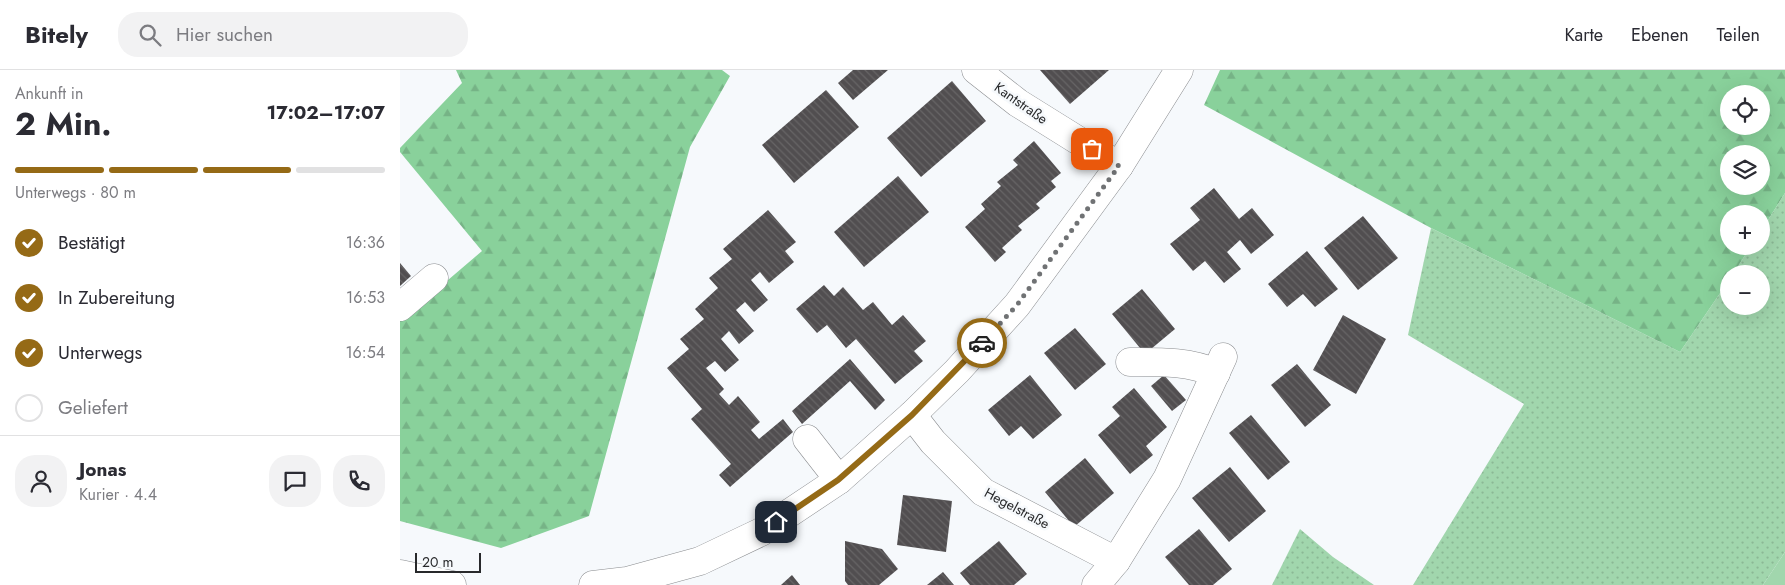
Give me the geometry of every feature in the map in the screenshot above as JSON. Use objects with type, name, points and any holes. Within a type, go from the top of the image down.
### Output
[{"type":"street","name":"Kantstraße","points":[[976,70],[1018,103],[1119,166]]},
{"type":"street","points":[[593,585],[627,581],[700,561],[761,532],[838,480],[912,415],[1017,305],[1119,166],[1179,70]]},
{"type":"street","points":[[400,307],[434,278]]},
{"type":"street","points":[[1096,585],[1116,561],[1167,479],[1219,365],[1200,366],[1182,363],[1130,362]]},
{"type":"street","name":"Hegelstraße","points":[[912,415],[933,442],[983,492],[1116,561]]},
{"type":"street","points":[[807,440],[838,480]]},
{"type":"street","points":[[400,574],[452,585]]},
{"type":"green space","points":[[456,70],[722,70],[730,76],[690,147],[589,516],[501,548],[400,521],[400,321],[482,251],[400,152],[400,148],[462,83]]},
{"type":"green space","points":[[1220,70],[1785,70],[1785,193],[1770,217],[1770,205],[1720,205],[1720,255],[1745,255],[1739,265],[1720,265],[1720,293],[1680,352],[1431,228],[1204,105]]},
{"type":"green space","points":[[1785,193],[1785,552],[1763,585],[1413,585],[1524,404],[1408,335],[1431,228],[1680,352],[1720,293],[1720,315],[1770,315],[1770,265],[1739,265],[1745,255],[1770,255],[1770,217]]},
{"type":"green space","points":[[1300,529],[1333,557],[1374,585],[1272,585]]},
{"type":"green space","points":[[1785,552],[1785,585],[1763,585]]},
{"type":"building","points":[[853,70],[888,70],[853,100],[838,83]]},
{"type":"building","points":[[1040,70],[1109,70],[1070,104]]},
{"type":"building","points":[[952,81],[986,121],[921,177],[887,138]]},
{"type":"building","points":[[826,90],[859,127],[794,183],[762,145]]},
{"type":"building","points":[[1034,141],[1061,173],[1051,181],[1056,187],[1036,204],[1040,208],[1018,226],[1022,230],[1002,248],[1006,252],[995,262],[965,227],[985,209],[981,204],[1001,186],[997,182],[1018,165],[1013,160]]},
{"type":"building","points":[[898,176],[929,212],[864,267],[834,232]]},
{"type":"building","points":[[1214,188],[1239,219],[1252,208],[1274,235],[1251,254],[1240,240],[1227,252],[1241,269],[1224,283],[1205,261],[1193,271],[1170,244],[1200,220],[1190,208]]},
{"type":"building","points":[[768,210],[796,242],[785,251],[794,262],[769,283],[760,272],[751,280],[768,300],[754,312],[745,302],[736,310],[754,331],[739,344],[729,331],[721,339],[739,360],[725,372],[715,361],[706,368],[724,389],[719,394],[729,405],[738,396],[760,422],[751,430],[759,439],[783,419],[793,432],[730,487],[719,475],[731,464],[691,419],[702,409],[667,368],[689,349],[680,339],[704,319],[695,309],[718,288],[709,278],[732,259],[723,249]]},
{"type":"building","points":[[1363,216],[1398,258],[1358,290],[1324,248]]},
{"type":"building","points":[[1307,251],[1338,289],[1315,307],[1303,294],[1287,307],[1268,284]]},
{"type":"building","points":[[400,263],[411,276],[400,286]]},
{"type":"building","points":[[824,285],[834,296],[843,287],[863,310],[873,302],[892,325],[903,315],[926,341],[914,351],[923,361],[895,384],[856,339],[846,348],[827,325],[817,333],[796,309]]},
{"type":"building","points":[[1142,289],[1175,329],[1145,354],[1112,314]]},
{"type":"building","points":[[1343,315],[1386,339],[1356,394],[1313,370]]},
{"type":"building","points":[[1075,328],[1106,364],[1075,390],[1044,353]]},
{"type":"building","points":[[850,359],[885,400],[875,410],[850,381],[802,424],[792,411]]},
{"type":"building","points":[[1297,364],[1331,405],[1305,427],[1271,385]]},
{"type":"building","points":[[1030,375],[1062,415],[1033,439],[1021,426],[1009,436],[988,410]]},
{"type":"building","points":[[1164,375],[1186,400],[1172,411],[1151,386]]},
{"type":"building","points":[[1134,388],[1167,427],[1146,446],[1153,455],[1130,474],[1098,435],[1120,416],[1112,407]]},
{"type":"building","points":[[1251,415],[1290,462],[1268,480],[1229,433]]},
{"type":"building","points":[[1085,458],[1114,493],[1074,527],[1045,492]]},
{"type":"building","points":[[1230,467],[1266,511],[1229,542],[1192,498]]},
{"type":"building","points":[[903,495],[952,501],[946,552],[897,545]]},
{"type":"building","points":[[1199,529],[1232,569],[1213,585],[1189,585],[1165,557]]},
{"type":"building","points":[[845,541],[882,549],[898,569],[879,585],[848,585],[845,581]]},
{"type":"building","points":[[999,541],[1027,574],[1014,585],[970,585],[960,573]]},
{"type":"building","points":[[943,572],[954,585],[927,585]]},
{"type":"building","points":[[792,575],[800,585],[781,585]]},
{"type":"way so far","points":[[982,343],[1017,305],[1119,166],[1092,149]]},
{"type":"route","points":[[776,522],[838,480],[912,415],[982,343]]}]
